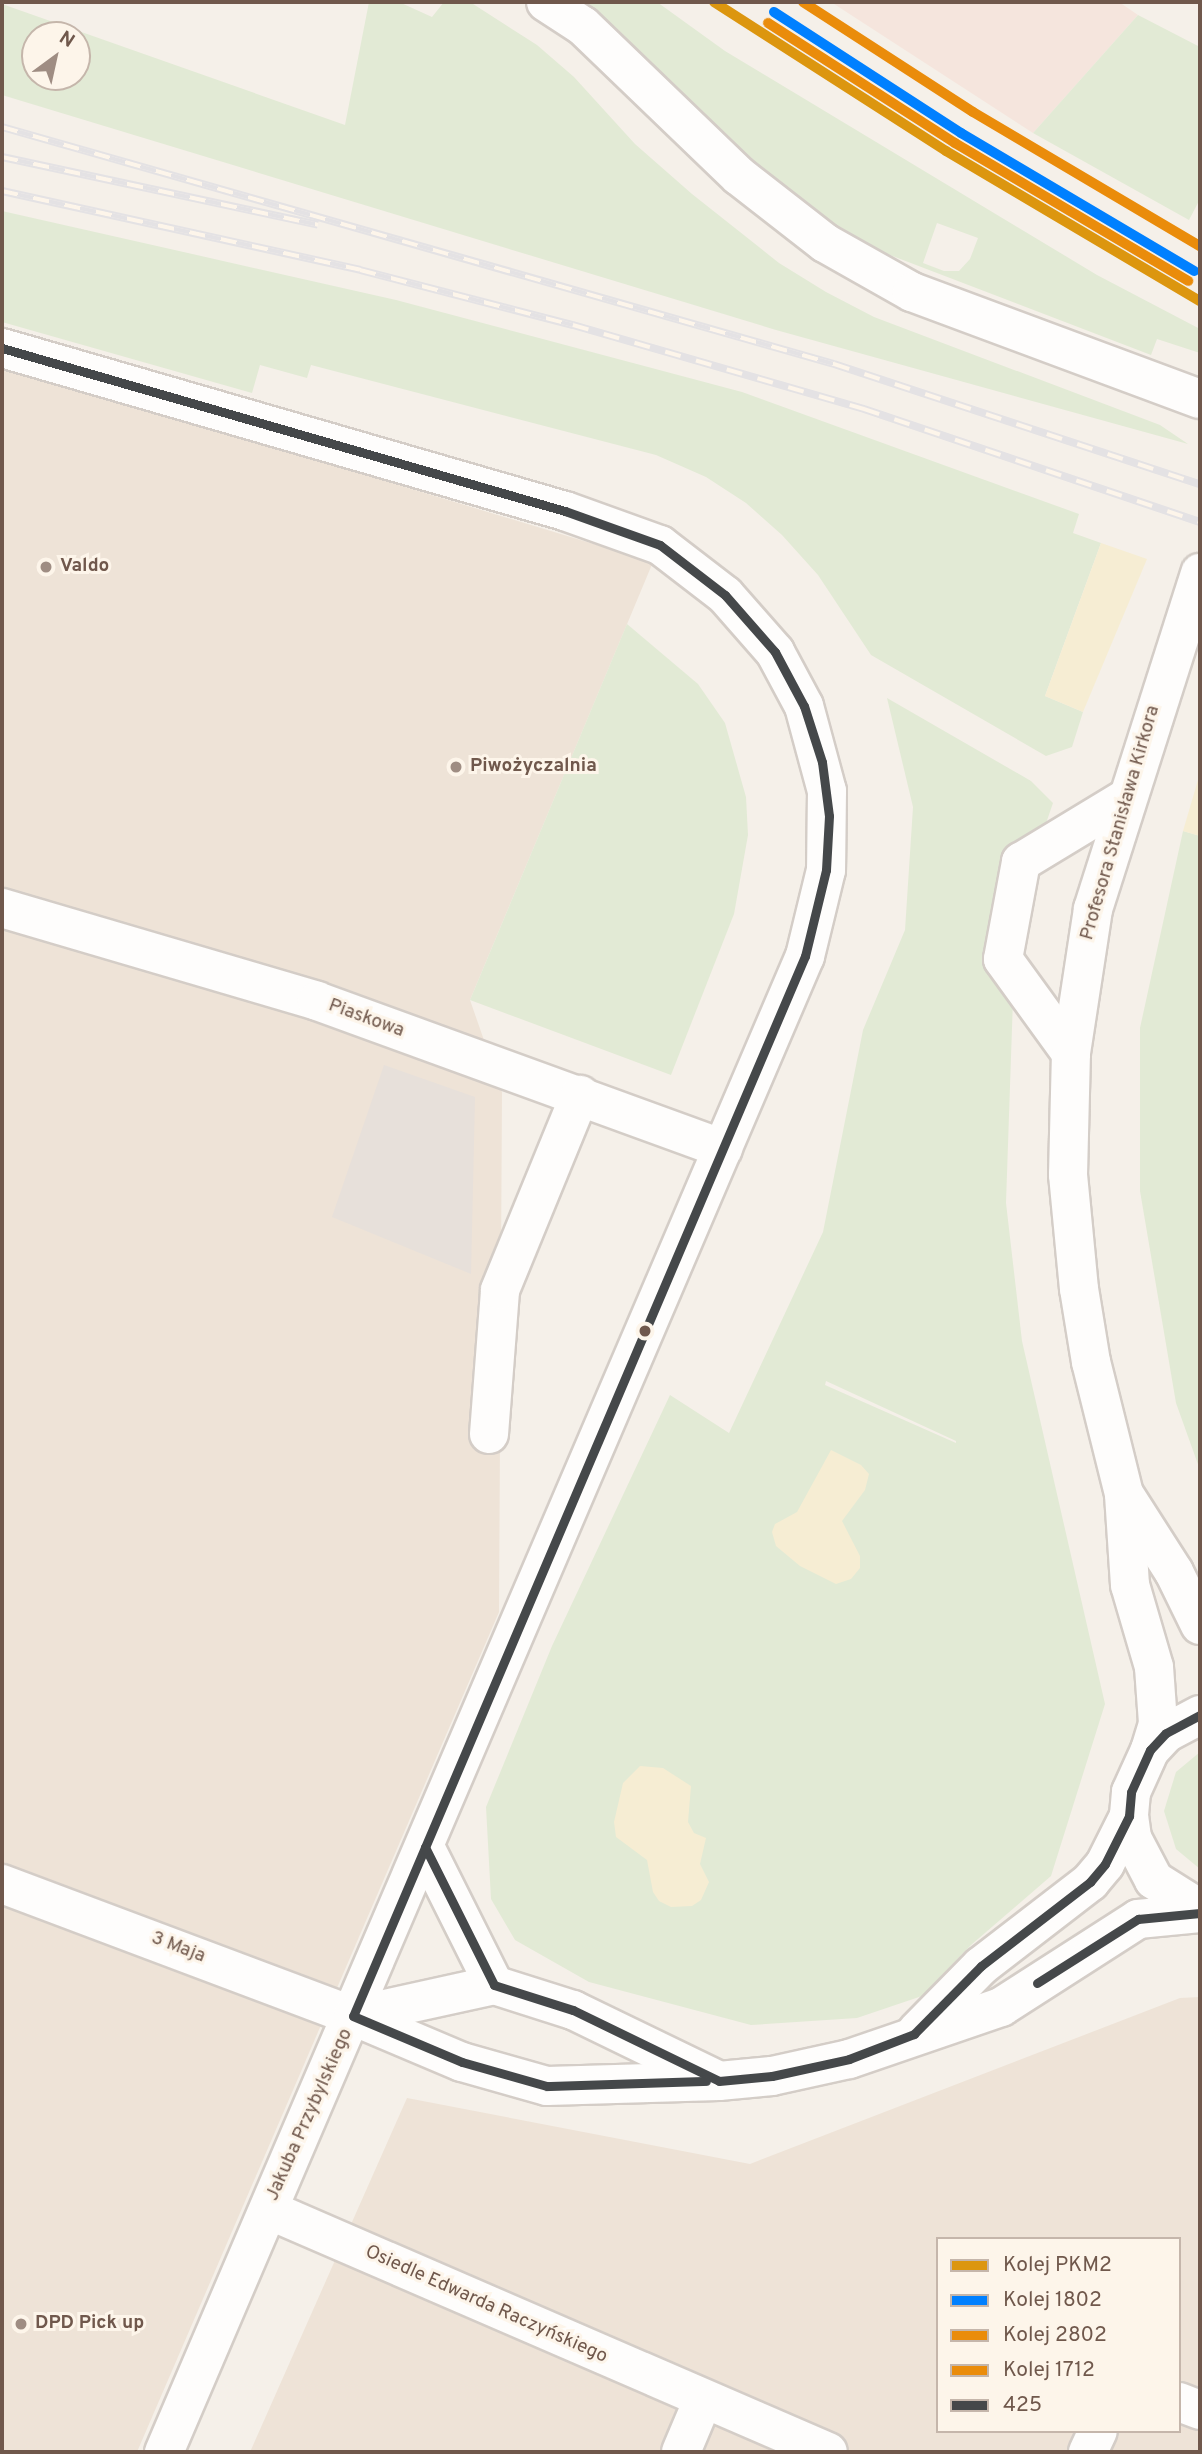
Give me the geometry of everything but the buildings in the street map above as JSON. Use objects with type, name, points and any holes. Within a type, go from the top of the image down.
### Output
[{"type":"street","points":[[546,2],[583,26],[739,176],[825,243],[912,292],[1200,399]]},
{"type":"street","name":"Jakuba Przybylskiego","points":[[2,348],[565,511],[660,545],[725,595],[775,652],[793,680],[822,762],[829,816],[821,901],[805,956],[164,2452]]},
{"type":"street","name":"Profesora Stanisława Kirkora","points":[[1150,1750],[1158,1723],[1158,1698],[1130,1585],[1124,1494],[1091,1362],[1079,1289],[1069,1175],[1071,1053],[1093,909],[1125,799],[1200,573]]},
{"type":"street","points":[[1071,1053],[1003,959],[1021,862],[1125,799]]},
{"type":"street","name":"Piaskowa","points":[[2,908],[317,1001],[723,1149]]},
{"type":"street","points":[[489,1434],[500,1290],[580,1095]]},
{"type":"street","name":"Profesora Stanisława Kirkora","points":[[1124,1494],[1174,1572],[1200,1625]]},
{"type":"street","points":[[1200,1715],[1166,1733],[1150,1750],[1131,1792],[1129,1816],[1132,1838],[1154,1880],[1200,1911]]},
{"type":"street","points":[[914,2034],[981,1966],[1090,1882],[1105,1864],[1129,1816]]},
{"type":"street","points":[[425,1847],[494,1985]]},
{"type":"street","name":"3 Maja","points":[[2,1884],[353,2016],[462,2063],[547,2086],[719,2081],[813,2068],[1001,2007],[1138,1919],[1200,1911]]},
{"type":"street","points":[[353,2016],[494,1985],[573,2010],[719,2081]]},
{"type":"street","name":"Osiedle Edwarda Raczyńskiego","points":[[269,2210],[828,2452]]},
{"type":"street","points":[[681,2452],[703,2400]]},
{"type":"street","points":[[1181,2403],[1200,2410]]},
{"type":"street","points":[[1088,2452],[1097,2433]]},
{"type":"shaded area","points":[[831,2],[1119,2],[1138,15],[1033,133]]},
{"type":"shaded area","points":[[2,365],[653,562],[470,1000],[502,1092],[499,1612],[137,2452],[2,2452]]},
{"type":"shaded area","points":[[384,1065],[475,1097],[471,1274],[332,1217]]},
{"type":"shaded area","points":[[1200,1997],[1200,2452],[250,2452],[407,2098],[750,2164],[1180,1998]]},
{"type":"green space","points":[[369,2],[399,2],[432,17],[444,2],[470,2],[537,45],[574,77],[635,144],[692,194],[779,263],[826,292],[874,317],[1160,425],[1188,444],[776,330],[2,95],[2,4],[50,21],[21,21],[21,91],[91,91],[91,35],[345,125]]},
{"type":"green space","points":[[581,2],[657,2],[725,51],[1097,275],[1200,329],[1200,353],[1157,339],[1151,355],[869,247],[822,219],[736,150]],"holes":[[[937,223],[978,238],[970,259],[959,271],[944,271],[923,263]]]},
{"type":"green space","points":[[1138,15],[1200,47],[1200,199],[1189,220],[1033,133]]},
{"type":"green space","points":[[2,211],[396,300],[742,392],[1079,514],[1073,533],[1101,543],[1045,696],[1083,712],[1072,747],[1046,756],[871,655],[818,575],[782,535],[746,503],[706,477],[656,455],[311,365],[307,378],[260,365],[252,393],[2,322]]},
{"type":"green space","points":[[627,624],[698,684],[725,723],[746,797],[748,835],[734,914],[671,1075],[470,1000]]},
{"type":"green space","points":[[887,698],[1031,781],[1053,803],[1043,832],[1013,999],[1006,1203],[1022,1341],[1105,1704],[1051,1876],[971,1945],[922,1996],[857,2018],[751,2025],[589,1982],[515,1940],[491,1899],[486,1807],[552,1646],[670,1395],[729,1433],[823,1232],[863,1030],[905,930],[913,807]],"holes":[[[826,1381],[956,1441],[825,1385]]]},
{"type":"green space","points":[[1183,831],[1200,836],[1200,1470],[1176,1403],[1140,1191],[1140,1028]]},
{"type":"green space","points":[[1200,1752],[1200,1869],[1176,1849],[1164,1811],[1176,1772]]},
{"type":"sand","points":[[1101,543],[1147,559],[1083,712],[1045,696]]},
{"type":"sand","points":[[1200,773],[1200,836],[1183,831]]},
{"type":"sand","points":[[831,1450],[861,1465],[869,1474],[865,1490],[842,1521],[860,1556],[860,1568],[851,1579],[836,1584],[800,1566],[776,1546],[772,1532],[775,1524],[797,1512]]},
{"type":"sand","points":[[640,1766],[663,1768],[691,1786],[688,1822],[694,1833],[706,1838],[700,1864],[709,1882],[701,1900],[692,1906],[671,1907],[659,1901],[653,1892],[647,1860],[616,1837],[614,1822],[623,1783]]},
{"type":"railway","points":[[2,127],[834,364],[1200,484]]},
{"type":"railway","points":[[2,157],[318,225]]},
{"type":"railway","points":[[2,191],[360,270],[573,325],[864,409],[1200,522]]},
{"type":"rail line","name":"PKM2","points":[[714,2],[946,151],[1200,301]]},
{"type":"rail line","name":"2802","points":[[803,2],[973,112],[1200,246]]},
{"type":"rail line","name":"1802","points":[[774,12],[961,133],[1194,271]]},
{"type":"rail line","name":"1712","points":[[768,23],[955,143],[1188,281]]},
{"type":"transit line","name":"425","points":[[2,348],[565,511],[660,545],[725,595],[775,652],[804,706],[822,762],[829,816],[826,870],[805,956],[353,2016]]},
{"type":"transit line","name":"425","points":[[425,1847],[494,1985],[573,2010],[719,2081],[772,2076],[849,2059],[914,2034],[981,1966],[1090,1882],[1105,1864],[1129,1816],[1131,1792],[1150,1750],[1166,1733],[1200,1715]]},
{"type":"transit line","name":"425","points":[[1037,1983],[1138,1919],[1200,1913]]},
{"type":"transit line","name":"425","points":[[353,2016],[462,2062],[547,2086],[706,2081]]},
{"type":"place","name":"Valdo","points":[[46,567]]},
{"type":"place","name":"Piwożyczalnia","points":[[456,767]]},
{"type":"place","name":"DPD Pick up","points":[[21,2324]]}]
